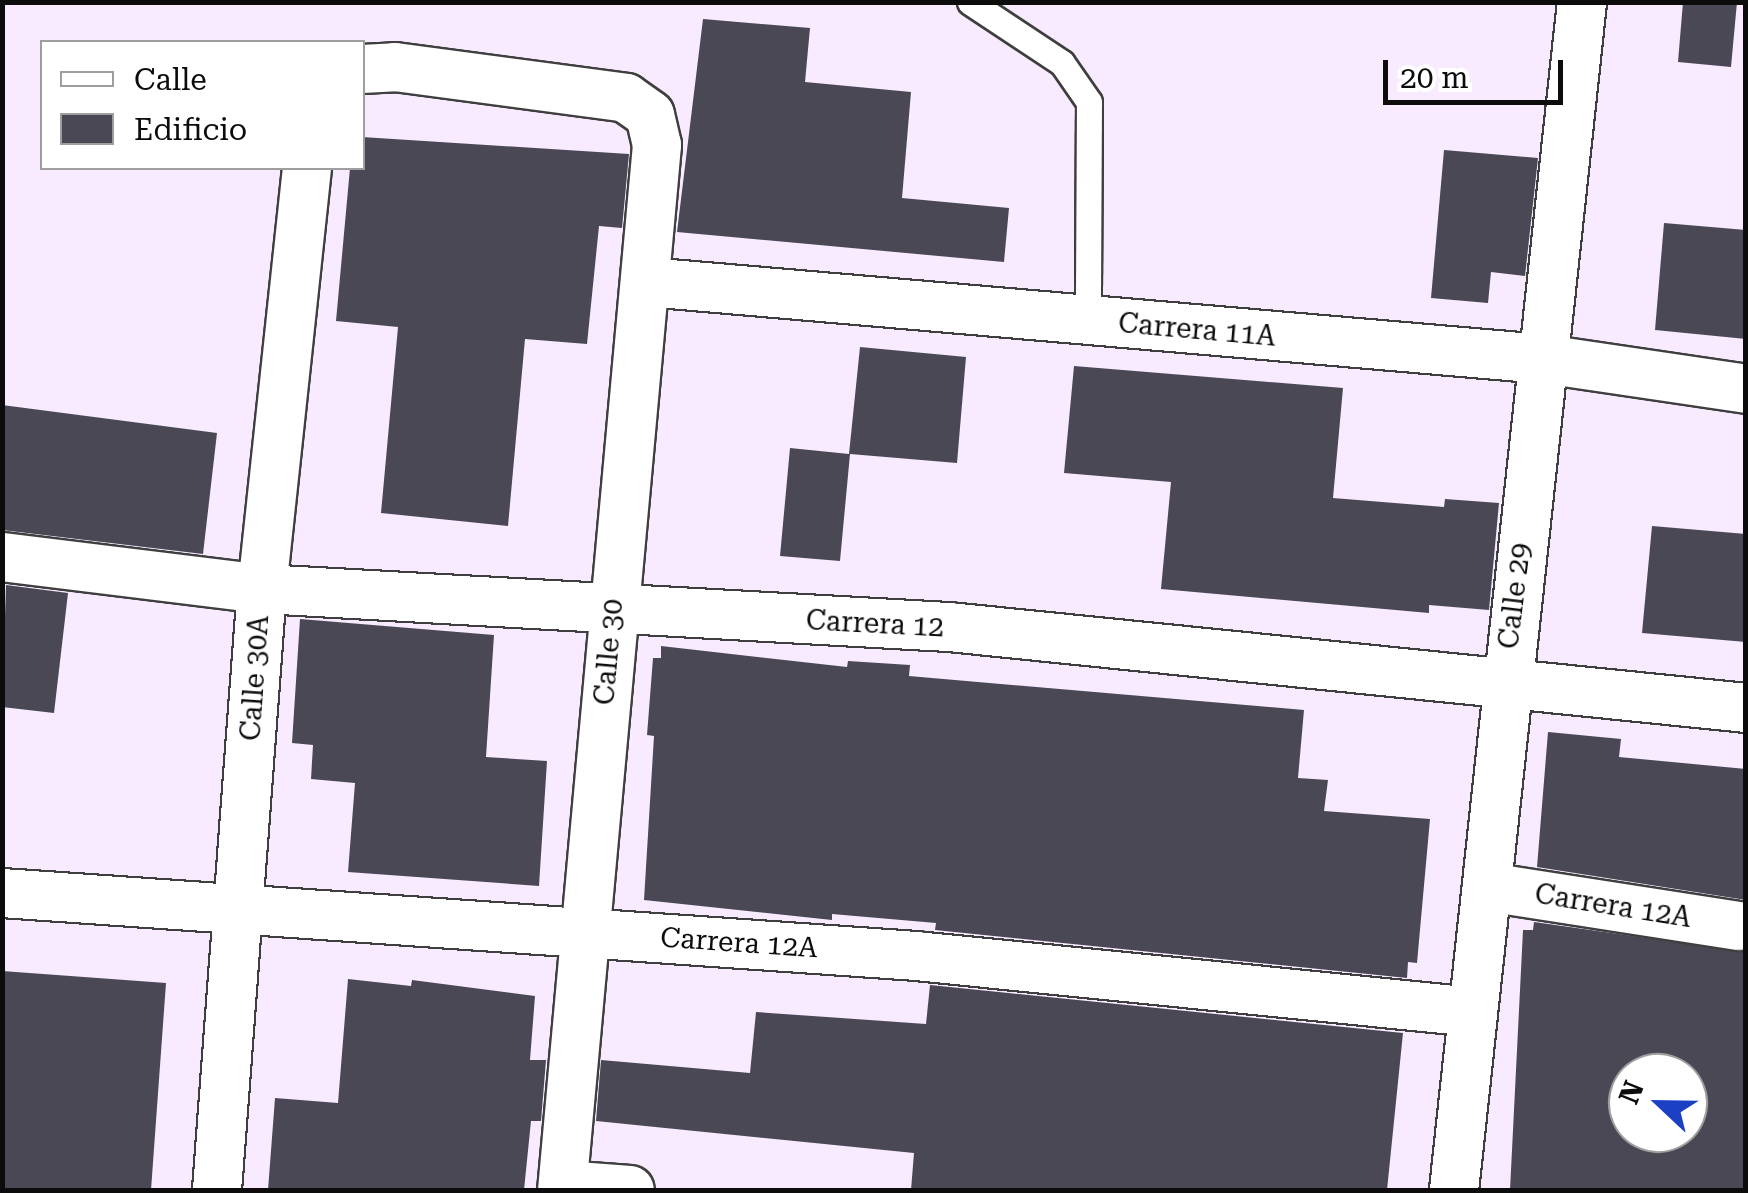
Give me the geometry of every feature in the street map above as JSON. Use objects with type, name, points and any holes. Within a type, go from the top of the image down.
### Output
[{"type":"street","name":"Calle 29","points":[[1454,1190],[1504,681],[1582,2]]},
{"type":"street","name":"Calle 30","points":[[365,69],[395,67],[626,98],[650,114],[657,145],[562,1188]]},
{"type":"street","name":"Calle 30A","points":[[216,1190],[262,589],[307,170]]},
{"type":"street","name":"Carrera 11A","points":[[646,282],[1544,359],[1746,389]]},
{"type":"street","name":"Carrera 12","points":[[2,557],[262,589],[949,627],[1746,708]]},
{"type":"street","name":"Carrera 12A","points":[[1486,887],[1739,926]]},
{"type":"street","name":"Carrera 12A","points":[[2,893],[916,956],[1473,1012]]},
{"type":"street","points":[[562,1188],[630,1190]]},
{"type":"lane","points":[[970,2],[1062,64],[1088,102],[1088,320]]},
{"type":"building","points":[[1683,2],[1737,2],[1731,67],[1678,62]]},
{"type":"building","points":[[703,19],[810,28],[805,82],[911,92],[902,198],[1009,208],[1004,262],[677,232]]},
{"type":"building","points":[[365,137],[629,154],[622,228],[599,226],[587,344],[525,339],[508,526],[381,513],[398,327],[336,321],[350,170],[365,170]]},
{"type":"building","points":[[1444,150],[1538,158],[1525,276],[1491,272],[1488,303],[1431,298]]},
{"type":"building","points":[[1664,223],[1746,230],[1746,339],[1655,330]]},
{"type":"building","points":[[860,347],[966,357],[957,463],[850,454],[840,561],[780,556],[790,448],[849,454]]},
{"type":"building","points":[[1074,366],[1343,388],[1333,498],[1444,507],[1445,499],[1499,503],[1489,610],[1429,605],[1429,613],[1161,589],[1171,482],[1064,473]]},
{"type":"building","points":[[2,405],[217,433],[203,554],[2,530]]},
{"type":"building","points":[[1652,526],[1746,534],[1746,642],[1642,633]]},
{"type":"building","points":[[6,585],[68,593],[54,713],[2,707]]},
{"type":"building","points":[[300,619],[494,635],[486,757],[547,761],[539,886],[348,872],[355,783],[311,779],[313,745],[292,743]]},
{"type":"building","points":[[661,646],[847,667],[848,661],[910,665],[909,676],[1304,710],[1298,778],[1328,780],[1324,811],[1430,819],[1417,963],[1408,962],[1407,978],[935,930],[936,923],[832,914],[832,920],[644,900],[654,736],[647,735],[653,658],[661,658]]},
{"type":"building","points":[[1548,732],[1621,739],[1619,757],[1746,769],[1746,900],[1537,867]]},
{"type":"building","points":[[1534,922],[1746,952],[1746,1190],[1510,1190],[1523,930],[1533,930]]},
{"type":"building","points":[[2,971],[166,983],[151,1190],[2,1190]]},
{"type":"building","points":[[348,979],[411,986],[412,980],[535,996],[530,1060],[546,1060],[541,1121],[531,1121],[524,1190],[268,1190],[275,1098],[338,1103]]},
{"type":"building","points":[[930,985],[1403,1033],[1387,1190],[911,1190],[914,1153],[596,1121],[601,1060],[750,1073],[756,1012],[926,1024]]}]
